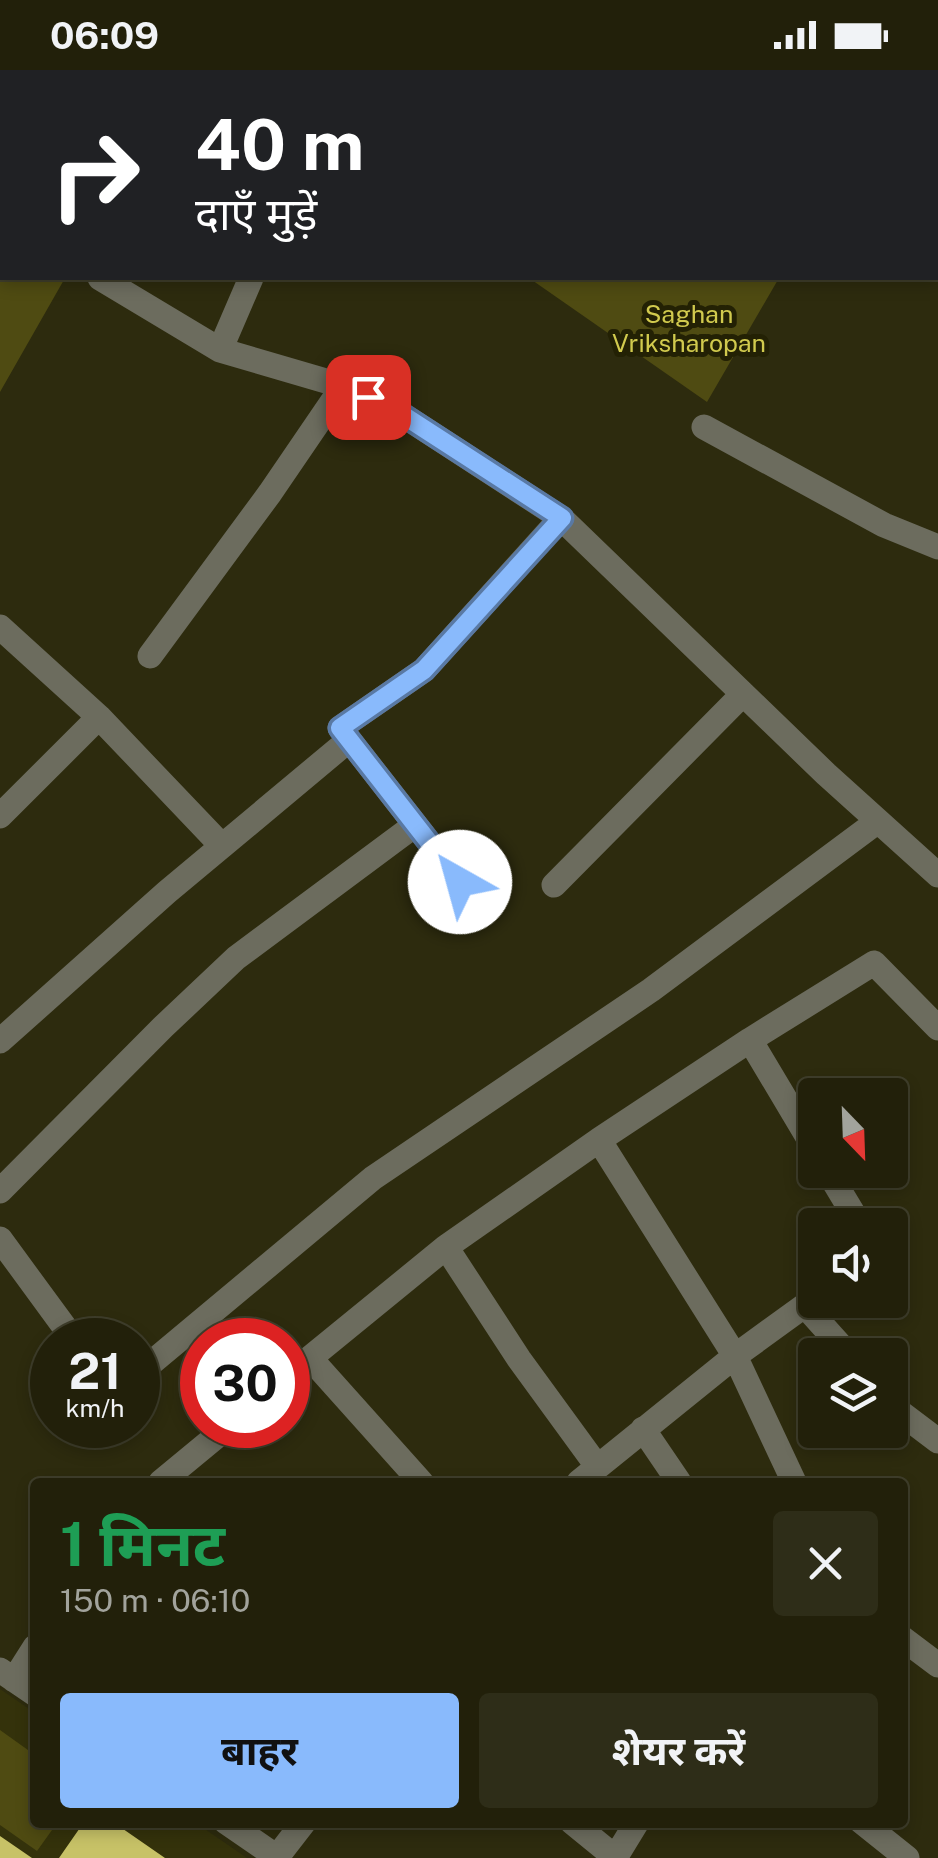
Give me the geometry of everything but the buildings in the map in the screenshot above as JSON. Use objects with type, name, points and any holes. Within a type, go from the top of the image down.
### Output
[{"type":"street","points":[[103,280],[220,350],[343,386],[392,408],[562,518],[742,694],[938,874]]},
{"type":"street","points":[[220,350],[251,280]]},
{"type":"street","points":[[150,656],[343,386]]},
{"type":"street","points":[[704,427],[884,526],[938,547]]},
{"type":"street","points":[[460,882],[340,728],[424,670],[562,518]]},
{"type":"street","points":[[0,627],[99,718],[222,846]]},
{"type":"street","points":[[554,885],[742,694]]},
{"type":"street","points":[[2,811],[99,718]]},
{"type":"street","points":[[0,1041],[348,740]]},
{"type":"street","points":[[160,1356],[373,1178],[651,990],[878,821]]},
{"type":"street","points":[[0,1191],[236,958],[415,825]]},
{"type":"street","points":[[417,1478],[310,1358],[446,1246],[750,1040],[874,963],[938,1028]]},
{"type":"street","points":[[750,1040],[798,1121]]},
{"type":"street","points":[[599,1140],[734,1356],[792,1478]]},
{"type":"street","points":[[0,1238],[58,1318]]},
{"type":"street","points":[[446,1246],[588,1474],[734,1356],[798,1311]]},
{"type":"street","points":[[908,1418],[938,1441]]},
{"type":"street","points":[[643,1430],[676,1478]]},
{"type":"street","points":[[166,1478],[202,1448]]},
{"type":"street","points":[[908,1642],[938,1665]]},
{"type":"street","points":[[16,1681],[30,1656]]},
{"type":"street","points":[[235,1828],[278,1857],[300,1828]]},
{"type":"street","points":[[578,1828],[605,1855],[631,1828]]},
{"type":"street","points":[[870,1828],[907,1858]]},
{"type":"shaded area","points":[[0,1689],[30,1710],[30,1828],[203,1828],[247,1858],[0,1858]]},
{"type":"green space","points":[[0,280],[64,280],[0,392]]},
{"type":"green space","name":"Saghan Vriksharopan","points":[[532,280],[778,280],[707,402]]},
{"type":"green space","points":[[0,1730],[30,1751],[30,1828],[53,1828],[37,1851],[0,1825]]},
{"type":"route","points":[[368,397],[392,408],[562,518],[424,670],[340,728],[460,882]]}]
